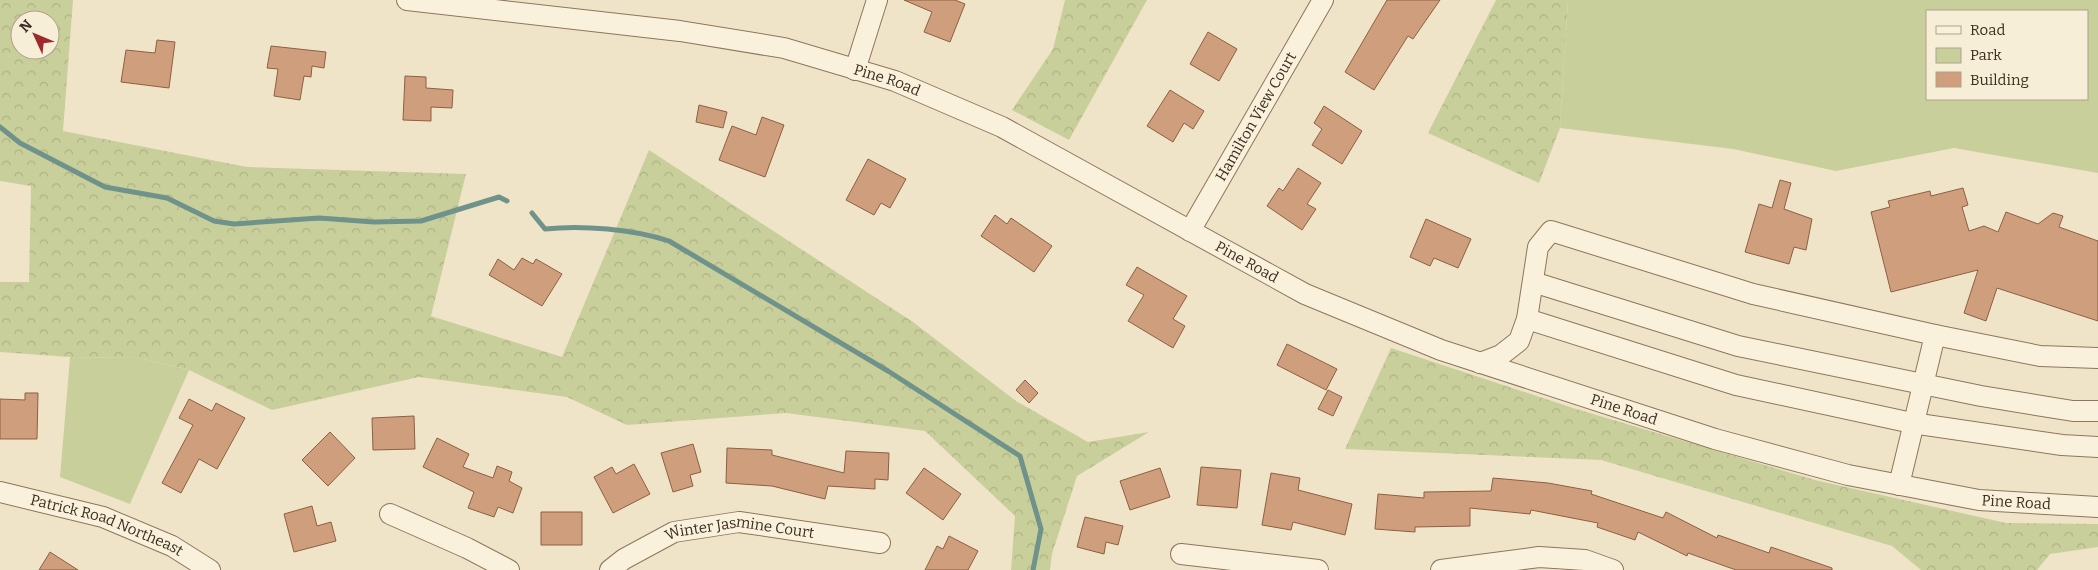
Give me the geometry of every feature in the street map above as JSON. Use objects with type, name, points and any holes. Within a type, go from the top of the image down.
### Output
[{"type":"street","name":"Pine Road","points":[[407,0],[547,8],[784,48],[895,81],[1002,128],[1305,294],[1480,364],[1714,439],[1848,475],[1979,500],[2098,507]]},
{"type":"street","points":[[855,70],[877,0]]},
{"type":"street","name":"Hamilton View Court","points":[[1190,231],[1323,0]]},
{"type":"street","points":[[1480,364],[1511,349],[1519,341],[1527,319],[1538,247],[1551,231],[1753,294],[1935,335],[2040,356],[2098,358]]},
{"type":"street","points":[[1532,282],[1738,346],[1922,385],[2073,411],[2098,411]]},
{"type":"street","points":[[1527,319],[1736,384],[1912,423],[2062,445],[2098,448]]},
{"type":"street","points":[[1899,485],[1912,423],[1935,335]]},
{"type":"street","name":"Patrick Road Northeast","points":[[0,492],[34,498],[103,517],[172,546],[210,570]]},
{"type":"street","points":[[390,514],[467,548],[509,570]]},
{"type":"street","name":"Winter Jasmine Court","points":[[610,570],[624,559],[674,532],[739,522],[880,543]]},
{"type":"street","points":[[1181,554],[1318,570]]},
{"type":"street","points":[[1441,570],[1539,557],[1585,560],[1613,570]]},
{"type":"green space","points":[[0,0],[73,0],[63,131],[247,167],[466,174],[431,316],[562,357],[649,150],[913,322],[1016,401],[1088,442],[1149,432],[1077,476],[1052,554],[1050,570],[1011,570],[1015,516],[925,431],[786,413],[627,425],[567,397],[419,377],[272,410],[189,370],[139,358],[70,357],[0,352],[0,282],[29,282],[31,186],[0,181]]},
{"type":"green space","points":[[1065,0],[1147,0],[1069,140],[1012,110],[1053,49]]},
{"type":"green space","points":[[1496,0],[1568,0],[1560,128],[1539,183],[1428,133]]},
{"type":"green space","points":[[1568,0],[2098,0],[2098,173],[1954,148],[1836,171],[1733,149],[1560,128]]},
{"type":"green space","points":[[1391,348],[1573,408],[1815,480],[2006,523],[2098,524],[2098,547],[2050,554],[2037,570],[1921,570],[1892,546],[1601,460],[1345,449]]},
{"type":"green space","points":[[70,357],[139,358],[189,370],[130,504],[60,477]]},
{"type":"building","points":[[904,0],[955,0],[965,4],[950,42],[924,32],[932,12]]},
{"type":"building","points":[[1387,0],[1440,0],[1413,39],[1408,36],[1374,90],[1345,72]]},
{"type":"building","points":[[1208,32],[1237,49],[1219,81],[1190,64]]},
{"type":"building","points":[[157,40],[175,42],[169,88],[121,82],[126,50],[155,53]]},
{"type":"building","points":[[271,46],[326,52],[324,68],[312,66],[311,77],[304,76],[300,100],[274,96],[278,69],[267,68]]},
{"type":"building","points":[[405,76],[426,77],[426,88],[453,90],[452,108],[431,107],[431,121],[403,120]]},
{"type":"building","points":[[1170,90],[1204,111],[1193,129],[1184,123],[1173,142],[1147,126]]},
{"type":"building","points":[[699,105],[727,112],[723,128],[696,122]]},
{"type":"building","points":[[1324,106],[1362,131],[1342,164],[1312,145],[1322,129],[1314,123]]},
{"type":"building","points":[[762,117],[784,125],[765,177],[719,160],[732,126],[756,135]]},
{"type":"building","points":[[868,159],[906,179],[890,208],[881,203],[874,215],[846,200]]},
{"type":"building","points":[[1298,168],[1321,183],[1307,204],[1316,209],[1302,230],[1267,206],[1279,188],[1283,191]]},
{"type":"building","points":[[1780,180],[1791,183],[1784,209],[1812,219],[1806,250],[1794,247],[1789,264],[1745,252],[1759,204],[1772,208]]},
{"type":"building","points":[[1963,188],[1968,205],[1962,207],[1969,231],[1984,226],[1998,232],[2006,212],[2038,224],[2053,213],[2063,216],[2059,227],[2098,241],[2098,321],[1997,288],[1986,321],[1964,313],[1978,270],[1891,292],[1871,212],[1890,207],[1888,201],[1930,191],[1931,196]]},
{"type":"building","points":[[995,215],[1007,224],[1011,218],[1052,246],[1034,272],[981,236]]},
{"type":"building","points":[[1426,219],[1471,239],[1458,268],[1434,258],[1430,266],[1410,257]]},
{"type":"building","points":[[522,258],[533,264],[536,259],[562,274],[542,306],[489,275],[498,259],[514,270]]},
{"type":"building","points":[[1137,267],[1187,296],[1173,319],[1185,326],[1173,348],[1128,321],[1144,295],[1126,285]]},
{"type":"building","points":[[1287,344],[1337,369],[1326,390],[1277,365]]},
{"type":"building","points":[[1025,380],[1038,393],[1029,403],[1016,390]]},
{"type":"building","points":[[1328,390],[1342,397],[1333,416],[1318,409]]},
{"type":"building","points":[[25,393],[38,393],[37,439],[0,439],[0,399],[25,400]]},
{"type":"building","points":[[189,399],[212,411],[216,403],[245,418],[217,469],[199,459],[181,493],[162,483],[193,425],[179,418]]},
{"type":"building","points":[[414,416],[415,449],[373,450],[372,418]]},
{"type":"building","points":[[330,432],[355,458],[328,486],[302,460]]},
{"type":"building","points":[[437,438],[469,454],[463,467],[493,478],[497,466],[512,472],[509,481],[522,488],[513,513],[498,507],[494,517],[468,508],[474,492],[423,467]]},
{"type":"building","points":[[693,444],[701,472],[690,475],[693,486],[673,492],[661,453]]},
{"type":"building","points":[[727,448],[772,450],[772,455],[844,473],[846,451],[889,453],[888,480],[875,479],[875,489],[828,486],[825,499],[772,486],[726,483]]},
{"type":"building","points":[[634,464],[650,494],[613,513],[594,477],[612,467],[616,474]]},
{"type":"building","points":[[1201,467],[1241,470],[1237,508],[1197,505]]},
{"type":"building","points":[[924,468],[961,494],[943,520],[906,493]]},
{"type":"building","points":[[1160,468],[1170,497],[1130,510],[1120,481]]},
{"type":"building","points":[[1271,473],[1300,478],[1298,490],[1352,504],[1345,535],[1293,522],[1291,530],[1262,525]]},
{"type":"building","points":[[1493,478],[1548,483],[1592,491],[1591,494],[1663,518],[1666,512],[1717,538],[1718,535],[1769,553],[1771,547],[1832,568],[1832,570],[1736,570],[1688,553],[1687,556],[1638,532],[1635,540],[1597,527],[1598,523],[1531,510],[1530,514],[1470,508],[1470,526],[1415,527],[1415,532],[1375,529],[1378,494],[1424,498],[1424,492],[1491,491]]},
{"type":"building","points":[[312,506],[317,526],[331,522],[336,541],[294,552],[284,514]]},
{"type":"building","points":[[541,512],[582,512],[582,545],[541,545]]},
{"type":"building","points":[[1085,517],[1123,526],[1118,545],[1106,542],[1104,554],[1077,547]]},
{"type":"building","points":[[949,536],[978,551],[968,570],[925,570],[937,546],[943,549]]},
{"type":"building","points":[[50,552],[78,570],[39,570]]},
{"type":"waterway","points":[[0,127],[20,143],[105,187],[167,198],[214,221],[234,224],[319,218],[374,222],[421,221],[499,197],[507,201]]},
{"type":"waterway","points":[[532,213],[545,229],[575,227],[607,229],[669,241],[888,371],[1020,456],[1041,529],[1033,570]]}]
